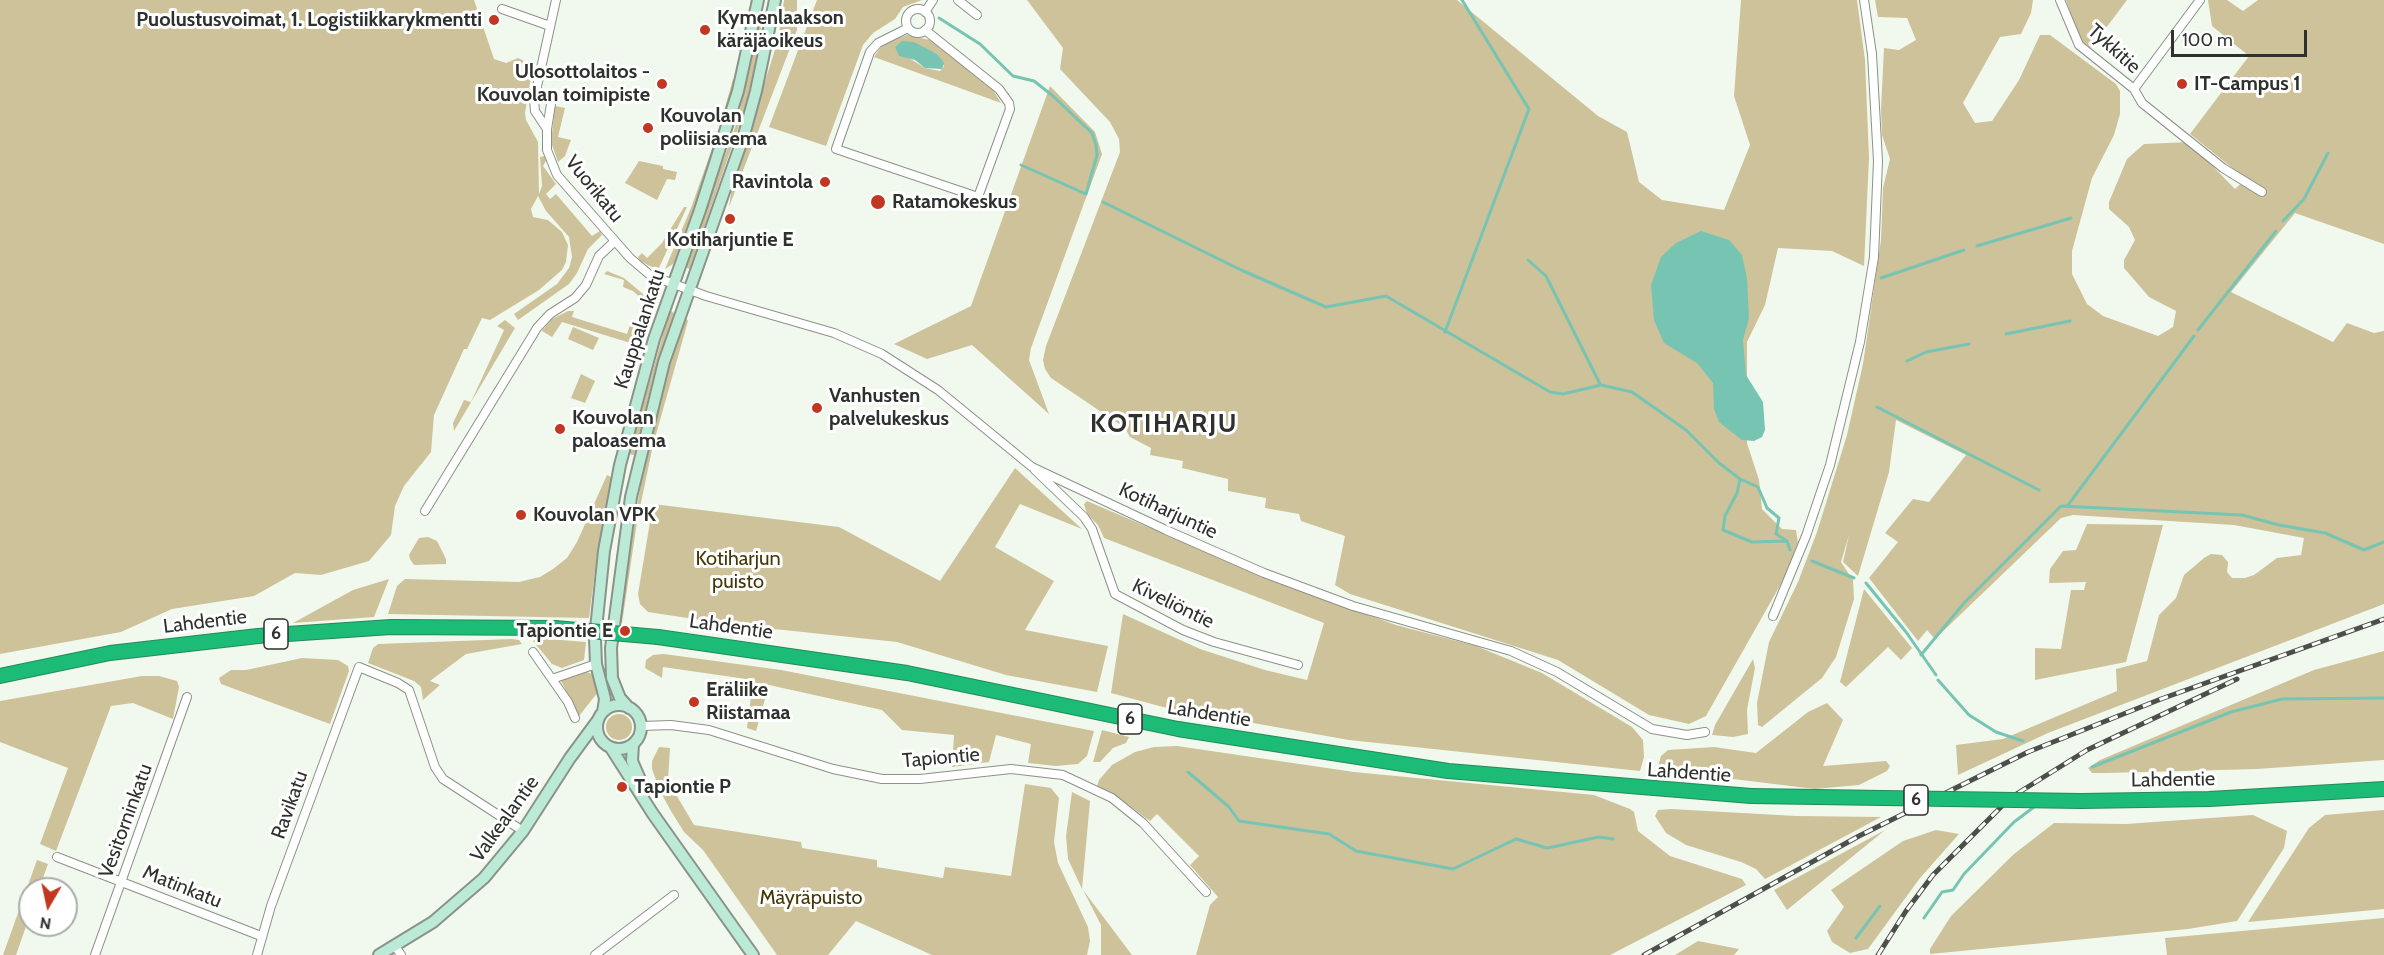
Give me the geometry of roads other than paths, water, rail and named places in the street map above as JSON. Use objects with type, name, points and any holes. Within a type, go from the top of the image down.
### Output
[{"type":"highway","name":"Lahdentie","points":[[0,676],[110,653],[258,636],[391,627],[555,628],[658,637],[907,673],[1178,729],[1448,771],[1604,786],[1751,796],[2081,801],[2209,799],[2384,789]]},
{"type":"main road","name":"Kauppalankatu","points":[[601,716],[605,699],[596,664],[600,581],[615,492],[640,389],[673,284],[721,148],[741,77],[758,0]]},
{"type":"main road","name":"Kauppalankatu","points":[[629,708],[616,691],[611,669],[611,648],[622,546],[651,406],[688,290],[744,135],[758,83],[775,0]]},
{"type":"main road","points":[[609,747],[621,749],[633,744],[639,737],[641,726],[635,712],[629,708],[616,705],[601,716],[597,733],[753,955]]},
{"type":"main road","name":"Valkealantie","points":[[379,955],[398,951],[477,886],[523,831],[567,762],[601,716]]},
{"type":"main road","name":"Valkealantie","points":[[567,762],[584,747],[596,744],[609,747]]},
{"type":"main road","points":[[633,744],[631,753],[633,768],[662,826]]},
{"type":"street","name":"Vuorikatu","points":[[556,0],[534,105],[537,116],[546,129],[547,150],[557,175],[646,273],[688,290]]},
{"type":"street","points":[[926,12],[933,0]]},
{"type":"street","points":[[958,0],[977,15]]},
{"type":"street","points":[[1773,616],[1806,536],[1830,465],[1857,352],[1874,257],[1878,161],[1872,54],[1864,0]]},
{"type":"street","name":"Tykkitie","points":[[2060,0],[2079,45],[2134,89],[2142,103],[2223,168],[2262,192]]},
{"type":"street","points":[[2134,89],[2200,0]]},
{"type":"street","points":[[502,9],[550,26]]},
{"type":"street","points":[[918,9],[926,12],[930,22],[925,30],[916,33],[908,27],[906,18],[911,11],[918,9]]},
{"type":"street","points":[[908,27],[878,43],[870,52],[836,149],[978,197],[1007,118],[1010,103],[999,90],[925,30]]},
{"type":"street","points":[[546,129],[551,104]]},
{"type":"street","points":[[425,511],[537,328],[550,314],[575,298],[586,285],[599,256],[615,241]]},
{"type":"street","name":"Kotiharjuntie","points":[[688,290],[802,323],[882,354],[938,390],[1032,467],[1264,573],[1353,606],[1511,651],[1534,660],[1652,729],[1687,735],[1705,732]]},
{"type":"street","name":"Kiveliöntie","points":[[1032,467],[1092,529],[1115,594],[1173,625],[1214,642],[1298,665]]},
{"type":"street","points":[[533,652],[552,679],[574,718]]},
{"type":"street","points":[[552,679],[596,664]]},
{"type":"street","name":"Ravikatu","points":[[257,955],[261,936],[359,668],[398,683],[409,690],[435,767],[443,779],[523,831]]},
{"type":"street","name":"Vesitorninkatu","points":[[95,955],[187,697]]},
{"type":"street","name":"Tapiontie","points":[[641,726],[671,725],[709,730],[833,769],[882,779],[920,779],[1011,770],[1063,775],[1112,798],[1143,823],[1206,892]]},
{"type":"street","name":"Matinkatu","points":[[57,857],[261,936]]},
{"type":"street","points":[[595,955],[674,895]]},
{"type":"water","points":[[902,41],[914,42],[937,54],[944,63],[942,69],[925,68],[915,60],[899,56],[895,47]]},
{"type":"water","points":[[1701,231],[1729,240],[1742,255],[1747,278],[1749,318],[1743,340],[1746,375],[1763,402],[1765,430],[1762,437],[1754,441],[1742,440],[1719,422],[1714,409],[1713,383],[1697,363],[1664,343],[1654,320],[1651,285],[1661,257],[1676,243]]},
{"type":"waterway","points":[[1445,332],[1529,109],[1462,0]]},
{"type":"waterway","points":[[939,18],[980,44],[1013,76],[1034,81],[1092,133],[1097,155],[1086,194],[1021,165]]},
{"type":"waterway","points":[[2283,221],[2304,199],[2328,153]]},
{"type":"waterway","points":[[1103,202],[1241,270],[1326,307],[1386,296],[1550,392],[1563,394],[1601,385],[1632,392],[1686,430],[1719,463],[1740,479],[1758,487],[1767,508],[1779,518],[1776,534],[1787,541]]},
{"type":"waterway","points":[[1977,246],[2071,218]]},
{"type":"waterway","points":[[2198,330],[2276,231]]},
{"type":"waterway","points":[[1881,278],[1964,250]]},
{"type":"waterway","points":[[1528,260],[1546,276],[1600,384]]},
{"type":"waterway","points":[[2006,334],[2070,321]]},
{"type":"waterway","points":[[2068,505],[2194,336]]},
{"type":"waterway","points":[[1907,361],[1926,352],[1969,344]]},
{"type":"waterway","points":[[1877,407],[2039,490]]},
{"type":"waterway","points":[[1740,479],[1737,493],[1725,516],[1723,530],[1752,542],[1787,541],[1790,550]]},
{"type":"waterway","points":[[1921,655],[1964,603],[2061,506],[2242,515],[2279,525],[2325,533],[2364,550],[2384,542]]},
{"type":"waterway","points":[[1812,561],[1854,578]]},
{"type":"waterway","points":[[1866,583],[1906,632],[1936,675]]},
{"type":"waterway","points":[[1938,680],[1969,715],[1996,732],[2023,741]]},
{"type":"waterway","points":[[2092,767],[2231,712],[2282,699],[2384,698]]},
{"type":"waterway","points":[[1188,772],[1229,807],[1239,821],[1329,834],[1356,851],[1453,869],[1516,839],[1547,848],[1599,837],[1613,839]]},
{"type":"waterway","points":[[1924,918],[1942,892],[1953,890],[1964,874],[2014,822],[2034,807]]},
{"type":"waterway","points":[[1856,938],[1880,906]]},
{"type":"railway","points":[[1644,955],[1859,836],[2028,752],[2161,699],[2384,619]]},
{"type":"railway","points":[[1878,955],[1906,911],[1933,875],[2010,798],[2087,750],[2237,679]]},
{"type":"place","name":"Puolustusvoimat, 1. Logistiikkarykmentti","points":[[494,20]]},
{"type":"place","name":"Kymenlaakson käräjäoikeus","points":[[705,30]]},
{"type":"place","name":"Ulosottolaitos - Kouvolan toimipiste","points":[[662,84]]},
{"type":"place","name":"IT-Campus 1","points":[[2182,84]]},
{"type":"place","name":"Kouvolan poliisiasema","points":[[648,128]]},
{"type":"place","name":"Ravintola","points":[[825,182]]},
{"type":"place","name":"Ratamokeskus","points":[[878,202]]},
{"type":"place","name":"Kotiharjuntie E","points":[[730,219]]},
{"type":"place","name":"Vanhusten palvelukeskus","points":[[817,408]]},
{"type":"place","name":"Kouvolan paloasema","points":[[560,429]]},
{"type":"place","name":"Kouvolan VPK","points":[[521,515]]},
{"type":"place","name":"Tapiontie E","points":[[625,631]]},
{"type":"place","name":"Eräliike Riistamaa","points":[[694,702]]},
{"type":"place","name":"Tapiontie P","points":[[622,787]]},
{"type":"district","name":"KOTIHARJU","points":[[1164,424]]},
{"type":"park label","name":"Kotiharjun puisto","points":[[738,570]]},
{"type":"park label","name":"Mäyräpuisto","points":[[811,898]]}]
